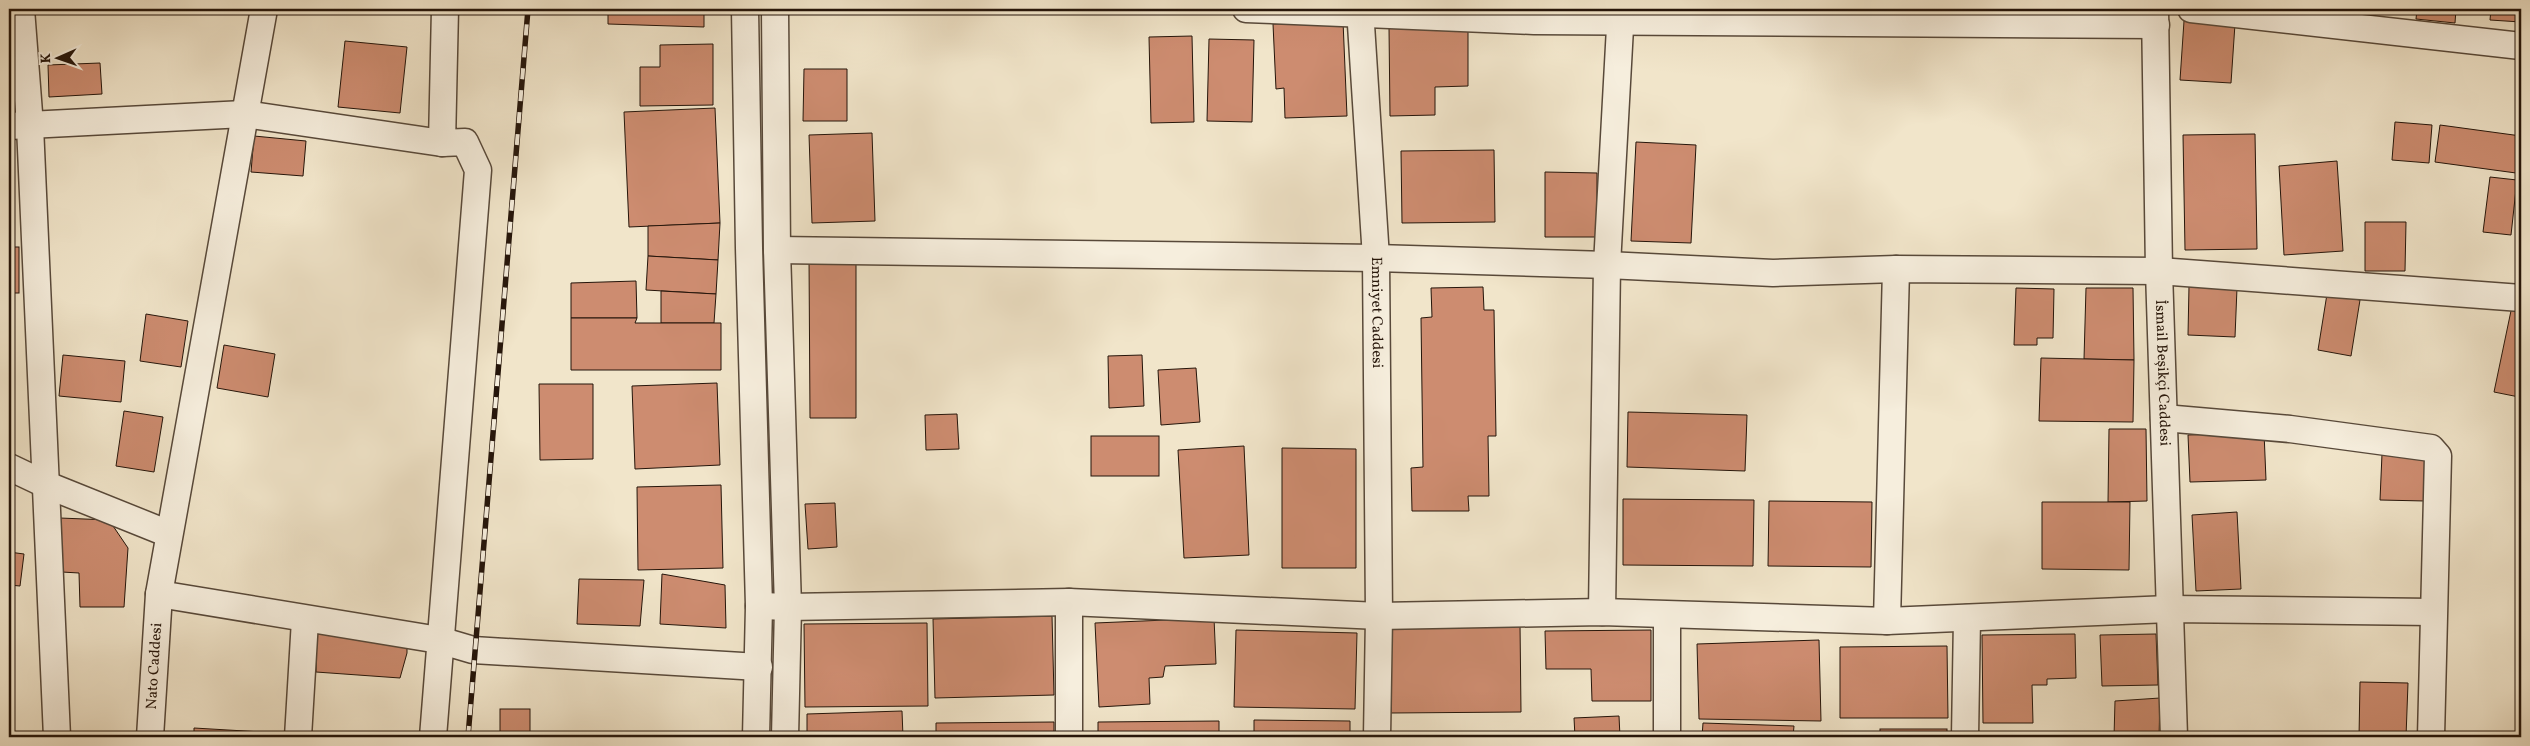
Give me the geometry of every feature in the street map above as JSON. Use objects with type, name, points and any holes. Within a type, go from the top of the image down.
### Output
[{"type":"street","points":[[21,9],[19,126],[47,485],[57,737]]},
{"type":"street","name":"Nato Caddesi","points":[[150,737],[158,594],[264,9]]},
{"type":"street","points":[[442,144],[445,9]]},
{"type":"street","points":[[745,9],[748,248],[759,606],[756,737]]},
{"type":"street","points":[[775,9],[777,250],[788,608],[785,737]]},
{"type":"street","points":[[1246,9],[1360,11],[1534,21],[1621,15],[2155,17]]},
{"type":"street","points":[[2191,9],[2521,46]]},
{"type":"street","name":"Emniyet Caddesi","points":[[1360,11],[1376,258],[1379,616],[1377,737]]},
{"type":"street","points":[[1602,612],[1607,265],[1621,15]]},
{"type":"street","name":"İsmail Beşikçi Caddesi","points":[[2155,17],[2158,272],[2174,737]]},
{"type":"street","points":[[19,126],[244,114],[442,144],[466,142],[478,170],[439,640],[433,737]]},
{"type":"street","points":[[777,250],[1376,258],[1607,265],[1773,273],[1896,269],[2158,272],[2521,298]]},
{"type":"street","points":[[1887,621],[1896,269]]},
{"type":"street","points":[[2164,418],[2290,429],[2431,448],[2438,456],[2431,737]]},
{"type":"street","points":[[9,467],[47,485],[169,534]]},
{"type":"street","points":[[158,594],[305,620],[439,640],[473,650],[759,667]]},
{"type":"street","points":[[759,606],[788,608],[1069,602],[1379,616],[1602,612],[1887,621],[2169,610],[2433,612]]},
{"type":"street","points":[[1069,602],[1069,737]]},
{"type":"street","points":[[1667,615],[1667,737]]},
{"type":"street","points":[[1965,737],[1967,618]]},
{"type":"street","points":[[298,737],[305,620]]},
{"type":"building","points":[[44,9],[113,9],[44,11]]},
{"type":"building","points":[[608,9],[704,9],[704,27],[608,24]]},
{"type":"building","points":[[2417,9],[2456,9],[2455,23],[2416,19]]},
{"type":"building","points":[[2491,9],[2521,9],[2521,22],[2490,20]]},
{"type":"building","points":[[1343,21],[1347,116],[1285,118],[1284,88],[1276,89],[1273,24]]},
{"type":"building","points":[[2184,21],[2235,24],[2231,83],[2180,80]]},
{"type":"building","points":[[1468,27],[1468,86],[1435,87],[1435,115],[1390,116],[1389,28]]},
{"type":"building","points":[[1192,36],[1194,122],[1151,123],[1149,37]]},
{"type":"building","points":[[1209,39],[1254,40],[1252,122],[1207,121]]},
{"type":"building","points":[[345,41],[407,47],[400,113],[338,107]]},
{"type":"building","points":[[713,44],[713,105],[640,106],[640,67],[660,67],[660,45]]},
{"type":"building","points":[[100,63],[102,94],[49,97],[48,65]]},
{"type":"building","points":[[804,69],[847,69],[847,121],[803,121]]},
{"type":"building","points":[[715,108],[720,223],[629,227],[624,112]]},
{"type":"building","points":[[2395,122],[2432,125],[2429,163],[2392,160]]},
{"type":"building","points":[[2440,125],[2521,136],[2516,173],[2435,162]]},
{"type":"building","points":[[872,133],[875,221],[812,223],[809,135]]},
{"type":"building","points":[[2255,134],[2257,249],[2185,250],[2183,135]]},
{"type":"building","points":[[254,136],[306,141],[303,176],[251,172]]},
{"type":"building","points":[[9,140],[14,140],[13,224],[9,224]]},
{"type":"building","points":[[1636,142],[1696,145],[1691,243],[1631,241]]},
{"type":"building","points":[[1494,150],[1495,222],[1402,223],[1401,151]]},
{"type":"building","points":[[2337,161],[2343,251],[2284,255],[2279,166]]},
{"type":"building","points":[[1545,172],[1597,173],[1597,237],[1545,237]]},
{"type":"building","points":[[2490,177],[2517,180],[2511,235],[2483,232]]},
{"type":"building","points":[[2365,222],[2406,222],[2405,271],[2365,271]]},
{"type":"building","points":[[720,223],[718,260],[648,256],[648,226]]},
{"type":"building","points":[[9,247],[19,247],[19,293],[9,293]]},
{"type":"building","points":[[648,256],[718,260],[716,294],[646,290]]},
{"type":"building","points":[[809,258],[856,258],[856,418],[810,418]]},
{"type":"building","points":[[636,281],[637,318],[571,318],[571,283]]},
{"type":"building","points":[[2189,286],[2237,288],[2235,337],[2188,335]]},
{"type":"building","points":[[1483,287],[1484,310],[1494,310],[1496,436],[1488,436],[1489,496],[1468,496],[1469,511],[1412,511],[1411,468],[1423,467],[1421,318],[1432,317],[1431,288]]},
{"type":"building","points":[[2016,288],[2054,289],[2053,338],[2037,338],[2037,345],[2014,345]]},
{"type":"building","points":[[2086,288],[2133,288],[2134,360],[2084,359]]},
{"type":"building","points":[[661,291],[716,294],[714,323],[661,323]]},
{"type":"building","points":[[2327,294],[2360,300],[2351,356],[2318,350]]},
{"type":"building","points":[[2512,306],[2521,308],[2521,390],[2519,397],[2494,392]]},
{"type":"building","points":[[146,314],[188,321],[181,367],[140,361]]},
{"type":"building","points":[[571,318],[637,318],[635,323],[721,323],[721,370],[571,370]]},
{"type":"building","points":[[224,345],[275,354],[268,397],[217,388]]},
{"type":"building","points":[[63,355],[125,361],[121,402],[59,396]]},
{"type":"building","points":[[1142,355],[1144,406],[1109,408],[1108,356]]},
{"type":"building","points":[[2041,358],[2134,360],[2133,422],[2039,421]]},
{"type":"building","points":[[1196,368],[1200,422],[1161,425],[1158,370]]},
{"type":"building","points":[[717,383],[720,465],[635,469],[632,386]]},
{"type":"building","points":[[539,384],[593,384],[593,459],[540,460]]},
{"type":"building","points":[[124,411],[163,417],[154,472],[116,466]]},
{"type":"building","points":[[1628,412],[1747,415],[1745,471],[1627,467]]},
{"type":"building","points":[[957,414],[959,449],[926,450],[925,415]]},
{"type":"building","points":[[2109,429],[2146,429],[2147,501],[2108,502]]},
{"type":"building","points":[[2264,432],[2266,480],[2190,482],[2188,435]]},
{"type":"building","points":[[1091,436],[1159,436],[1159,476],[1091,476]]},
{"type":"building","points":[[1244,446],[1249,555],[1184,558],[1178,450]]},
{"type":"building","points":[[1282,448],[1356,449],[1356,568],[1282,568]]},
{"type":"building","points":[[2382,454],[2427,456],[2425,501],[2380,500]]},
{"type":"building","points":[[721,485],[723,568],[638,570],[637,487]]},
{"type":"building","points":[[1623,499],[1754,500],[1753,566],[1623,565]]},
{"type":"building","points":[[1769,501],[1872,502],[1871,567],[1768,566]]},
{"type":"building","points":[[2042,502],[2130,502],[2129,570],[2042,569]]},
{"type":"building","points":[[835,503],[837,547],[808,549],[805,504]]},
{"type":"building","points":[[2237,512],[2241,589],[2196,591],[2192,515]]},
{"type":"building","points":[[60,518],[109,520],[128,548],[124,607],[80,607],[79,573],[62,572]]},
{"type":"building","points":[[9,552],[24,554],[20,586],[9,585]]},
{"type":"building","points":[[662,574],[725,585],[726,628],[660,624]]},
{"type":"building","points":[[579,579],[644,580],[640,626],[577,624]]},
{"type":"building","points":[[1052,616],[1054,695],[935,698],[933,619]]},
{"type":"building","points":[[1214,618],[1216,664],[1165,666],[1163,677],[1149,678],[1150,704],[1099,707],[1095,623]]},
{"type":"building","points":[[927,623],[928,706],[805,707],[804,624]]},
{"type":"building","points":[[1520,624],[1521,712],[1391,713],[1391,625]]},
{"type":"building","points":[[317,630],[407,637],[407,653],[400,678],[316,672]]},
{"type":"building","points":[[1236,630],[1357,633],[1355,709],[1234,707]]},
{"type":"building","points":[[1651,630],[1651,701],[1592,701],[1591,669],[1546,669],[1545,631]]},
{"type":"building","points":[[2075,634],[2076,678],[2047,679],[2047,685],[2032,685],[2033,723],[1983,723],[1982,635]]},
{"type":"building","points":[[2156,634],[2158,685],[2102,686],[2100,635]]},
{"type":"building","points":[[1819,640],[1821,721],[1699,719],[1697,644]]},
{"type":"building","points":[[1947,646],[1948,718],[1840,718],[1840,647]]},
{"type":"building","points":[[2360,682],[2408,683],[2406,737],[2359,737]]},
{"type":"building","points":[[2160,698],[2159,737],[2114,737],[2115,701]]},
{"type":"building","points":[[500,709],[530,709],[530,737],[500,737]]},
{"type":"building","points":[[902,711],[903,737],[807,737],[807,714]]},
{"type":"building","points":[[1619,716],[1620,737],[1575,737],[1574,718]]},
{"type":"building","points":[[1254,720],[1350,721],[1350,737],[1254,737]]},
{"type":"building","points":[[1219,721],[1219,737],[1098,737],[1098,722]]},
{"type":"building","points":[[1054,722],[1054,737],[936,737],[936,723]]},
{"type":"building","points":[[1703,723],[1794,726],[1793,737],[1702,737]]},
{"type":"building","points":[[194,728],[279,733],[279,737],[194,737]]},
{"type":"building","points":[[1880,729],[1947,729],[1947,737],[1880,737]]},
{"type":"building","points":[[2450,732],[2511,737],[2450,737]]},
{"type":"building","points":[[592,736],[648,737],[592,737]]},
{"type":"railway","points":[[468,737],[528,9]]}]
